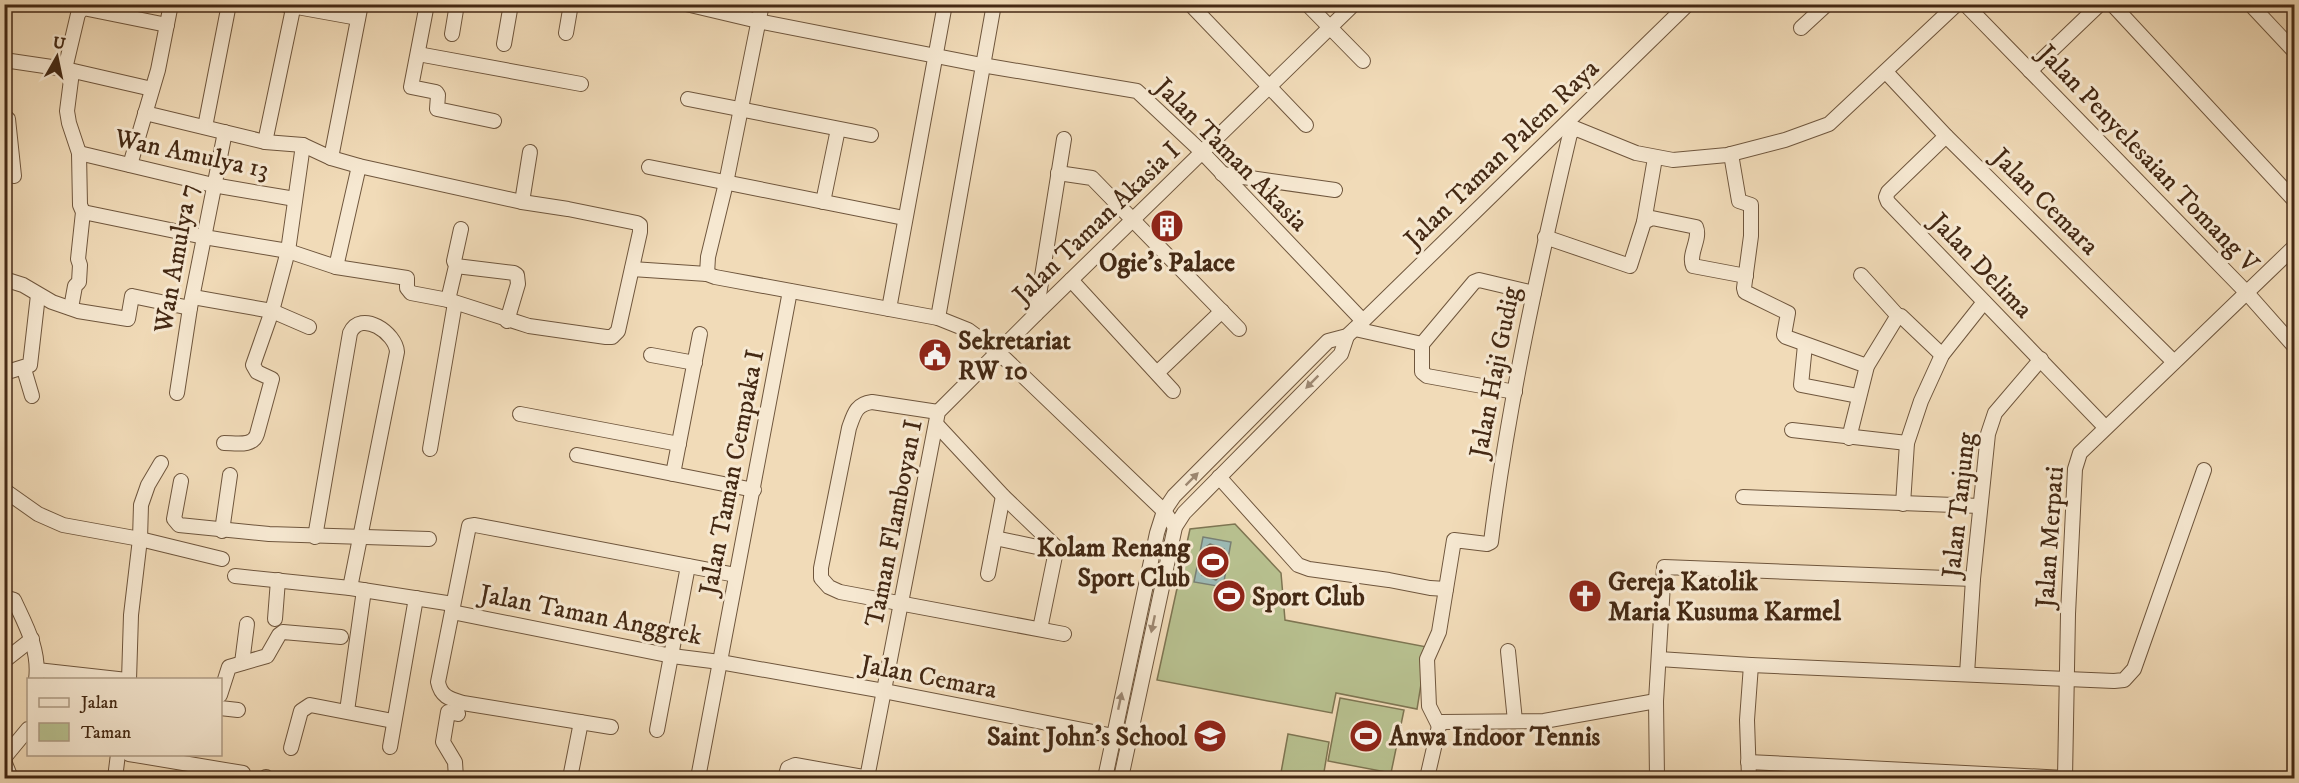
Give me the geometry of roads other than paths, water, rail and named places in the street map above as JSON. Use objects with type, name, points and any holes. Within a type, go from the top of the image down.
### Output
[{"type":"street","points":[[130,165],[158,70],[171,4]]},
{"type":"street","points":[[205,128],[229,4]]},
{"type":"street","points":[[427,4],[411,87],[436,92],[438,95],[437,109],[494,121]]},
{"type":"street","points":[[452,34],[457,4]]},
{"type":"street","points":[[504,44],[511,4]]},
{"type":"street","points":[[566,33],[571,4]]},
{"type":"street","name":"Jalan Taman Akasia","points":[[686,4],[758,21],[982,65],[1137,91],[1202,152],[1355,329]]},
{"type":"street","points":[[695,274],[706,269],[762,4]]},
{"type":"street","points":[[889,309],[945,4]]},
{"type":"street","points":[[938,318],[994,4]]},
{"type":"street","points":[[1307,4],[1363,61]]},
{"type":"street","name":"Jalan Taman Akasia I","points":[[998,352],[1354,4]]},
{"type":"street","name":"Jalan Taman Palem Raya","points":[[1121,778],[1175,527],[1184,513],[1341,354],[1355,329],[1570,126],[1688,4]]},
{"type":"street","points":[[1801,28],[1827,4]]},
{"type":"street","points":[[1570,126],[1613,145],[1655,158],[1673,160],[1731,154],[1785,140],[1829,124],[1957,4]]},
{"type":"street","name":"Jalan Penyelesaian Tomang V","points":[[1965,4],[2247,293],[2295,346]]},
{"type":"street","points":[[2030,70],[2100,4]]},
{"type":"street","points":[[2112,4],[2295,200]]},
{"type":"street","points":[[2250,4],[2295,51]]},
{"type":"street","points":[[265,142],[291,5],[359,11],[331,158]]},
{"type":"street","points":[[70,308],[75,286],[79,282],[78,259],[83,212],[80,205],[79,153],[67,111],[68,70],[78,14],[83,8],[90,7],[167,25]]},
{"type":"street","points":[[1198,7],[1306,125]]},
{"type":"street","points":[[418,54],[581,84]]},
{"type":"street","points":[[4,60],[68,70],[152,89]]},
{"type":"street","name":"Jalan Cemara","points":[[1886,72],[1946,136],[2174,362]]},
{"type":"street","points":[[687,99],[871,135]]},
{"type":"street","points":[[83,212],[204,237],[288,251],[336,267],[396,275],[407,279],[407,288],[411,293],[452,301],[507,321],[529,326],[612,337],[618,330],[640,228],[637,223],[522,202],[359,166],[331,158],[303,145],[265,142],[145,113]]},
{"type":"street","points":[[4,116],[8,119],[14,176]]},
{"type":"street","name":"Jalan Haji Gudig","points":[[1446,589],[1454,540],[1487,544],[1491,542],[1500,470],[1545,237],[1570,126]]},
{"type":"street","points":[[823,202],[838,129]]},
{"type":"street","name":"Wan Amulya 7","points":[[177,393],[191,303],[225,132]]},
{"type":"street","name":"Jalan Delima","points":[[1946,136],[1888,192],[1886,197],[1888,202],[2105,427]]},
{"type":"street","points":[[1036,314],[1064,139]]},
{"type":"street","points":[[224,443],[243,443],[256,439],[261,413],[272,379],[256,372],[253,365],[272,311],[288,251],[303,145]]},
{"type":"street","points":[[522,202],[531,152]]},
{"type":"street","name":"Wan Amulya 13","points":[[79,153],[213,185],[296,199]]},
{"type":"street","points":[[1731,154],[1739,201],[1751,205],[1751,236],[1745,292],[1788,313],[1784,335],[1805,345],[1867,366]]},
{"type":"street","points":[[1545,237],[1630,266],[1644,222],[1655,158]]},
{"type":"street","points":[[336,267],[359,166]]},
{"type":"street","points":[[649,167],[904,218]]},
{"type":"street","points":[[1058,173],[1092,178],[1239,329]]},
{"type":"street","points":[[1222,174],[1335,190]]},
{"type":"street","points":[[1644,222],[1652,218],[1696,227],[1698,233],[1691,260],[1693,266],[1746,276]]},
{"type":"street","points":[[430,449],[452,301],[456,266],[454,261],[461,229]]},
{"type":"street","name":"Jalan Merpati","points":[[2065,778],[2075,469],[2080,453],[2295,247]]},
{"type":"street","points":[[456,266],[517,275],[518,284],[507,321]]},
{"type":"street","points":[[632,269],[695,274],[790,291],[938,318],[968,330],[998,352],[1164,511],[1175,527]]},
{"type":"street","points":[[1861,275],[1898,316],[1942,354]]},
{"type":"street","points":[[4,279],[23,285],[52,303],[128,319],[132,296],[272,311],[309,327]]},
{"type":"street","points":[[1071,280],[1173,391]]},
{"type":"street","points":[[1515,392],[1427,376],[1422,372],[1422,344],[1474,282],[1479,280],[1534,293]]},
{"type":"street","name":"Jalan Taman Cempaka I","points":[[698,778],[790,291]]},
{"type":"street","points":[[4,374],[24,369],[31,363],[38,295]]},
{"type":"street","points":[[1903,504],[1906,443],[1921,401],[1942,354],[1984,302]]},
{"type":"street","points":[[1157,373],[1222,311]]},
{"type":"street","points":[[1849,438],[1867,366],[1898,316]]},
{"type":"street","points":[[315,537],[350,333],[356,325],[363,323],[382,327],[397,347],[359,537],[347,711]]},
{"type":"street","points":[[1355,329],[1422,344]]},
{"type":"street","name":"Jalan Taman Palem Raya","points":[[1105,778],[1112,736],[1157,533],[1164,511],[1174,496],[1270,402],[1328,341],[1355,329]]},
{"type":"street","points":[[673,474],[700,334]]},
{"type":"street","points":[[1805,345],[1801,385],[1858,396]]},
{"type":"street","name":"Taman Flamboyan I","points":[[868,778],[937,418],[998,352]]},
{"type":"street","points":[[651,355],[695,363]]},
{"type":"street","name":"Jalan Tanjung","points":[[1967,674],[1973,579],[1991,421],[1995,413],[2041,359]]},
{"type":"street","points":[[24,369],[32,396]]},
{"type":"street","points":[[1040,629],[1056,551],[1055,546],[1003,496],[937,418],[872,402],[862,403],[854,412],[849,428],[820,568],[821,578],[829,587],[840,592],[1064,634]]},
{"type":"street","points":[[1270,402],[1281,413]]},
{"type":"street","points":[[520,414],[679,444]]},
{"type":"street","points":[[1792,430],[1906,443]]},
{"type":"street","points":[[577,455],[754,490]]},
{"type":"street","points":[[128,678],[141,505],[148,485],[161,463]]},
{"type":"street","points":[[1659,659],[2119,681],[2131,674],[2204,470]]},
{"type":"street","points":[[222,531],[230,475]]},
{"type":"street","points":[[1219,477],[1298,565],[1309,569],[1446,589],[1439,632],[1427,659],[1429,706],[1439,726]]},
{"type":"street","points":[[181,481],[174,519],[179,525],[222,531],[315,537],[429,539]]},
{"type":"street","points":[[4,490],[38,514],[63,525],[140,538],[222,559]]},
{"type":"street","points":[[988,574],[1003,496]]},
{"type":"street","points":[[1743,497],[1980,506]]},
{"type":"street","points":[[611,727],[463,703],[447,698],[440,691],[438,682],[446,605],[467,529],[472,525],[736,575]]},
{"type":"street","points":[[995,538],[1056,551]]},
{"type":"street","points":[[657,730],[688,566]]},
{"type":"street","points":[[1657,778],[1656,701],[1664,567],[1973,579]]},
{"type":"street","name":"Jalan Taman Anggrek","points":[[235,576],[357,589],[416,598],[672,656],[720,662]]},
{"type":"street","points":[[274,619],[278,580]]},
{"type":"street","points":[[4,597],[14,600],[32,639],[37,675],[53,671],[109,678]]},
{"type":"street","points":[[390,747],[416,598]]},
{"type":"street","points":[[242,663],[247,624]]},
{"type":"street","points":[[222,688],[229,667],[267,656],[279,634],[283,632],[341,637]]},
{"type":"street","points":[[4,661],[32,639]]},
{"type":"street","points":[[1508,651],[1515,721]]},
{"type":"street","name":"Jalan Cemara","points":[[720,662],[884,691],[1129,739]]},
{"type":"street","points":[[1749,778],[1750,665]]},
{"type":"street","points":[[1427,778],[1439,726],[1442,722],[1544,721],[1656,701]]},
{"type":"street","points":[[291,748],[301,711],[310,705],[393,721]]},
{"type":"street","points":[[222,708],[238,710]]},
{"type":"street","points":[[456,778],[454,762],[445,748],[443,736],[448,712],[458,714]]},
{"type":"street","points":[[570,778],[581,722]]},
{"type":"street","points":[[11,778],[4,759],[27,730]]},
{"type":"street","points":[[115,778],[118,756]]},
{"type":"street","points":[[141,756],[243,773]]},
{"type":"street","points":[[1748,762],[2065,778]]},
{"type":"street","points":[[785,778],[788,768],[795,765],[868,778]]},
{"type":"water","name":"Kolam Renang Sport Club","points":[[1203,537],[1231,542],[1223,587],[1194,582]]},
{"type":"place","name":"Ogie's Palace","points":[[1167,226]]},
{"type":"place","name":"Sekretariat RW 10","points":[[935,355]]},
{"type":"place","name":"Kolam Renang Sport Club","points":[[1213,562]]},
{"type":"place","name":"Sport Club","points":[[1229,596]]},
{"type":"place","name":"Gereja Katolik Maria Kusuma Karmel","points":[[1585,596]]},
{"type":"place","name":"Saint John's School","points":[[1210,736]]},
{"type":"place","name":"Anwa Indoor Tennis","points":[[1366,736]]}]
